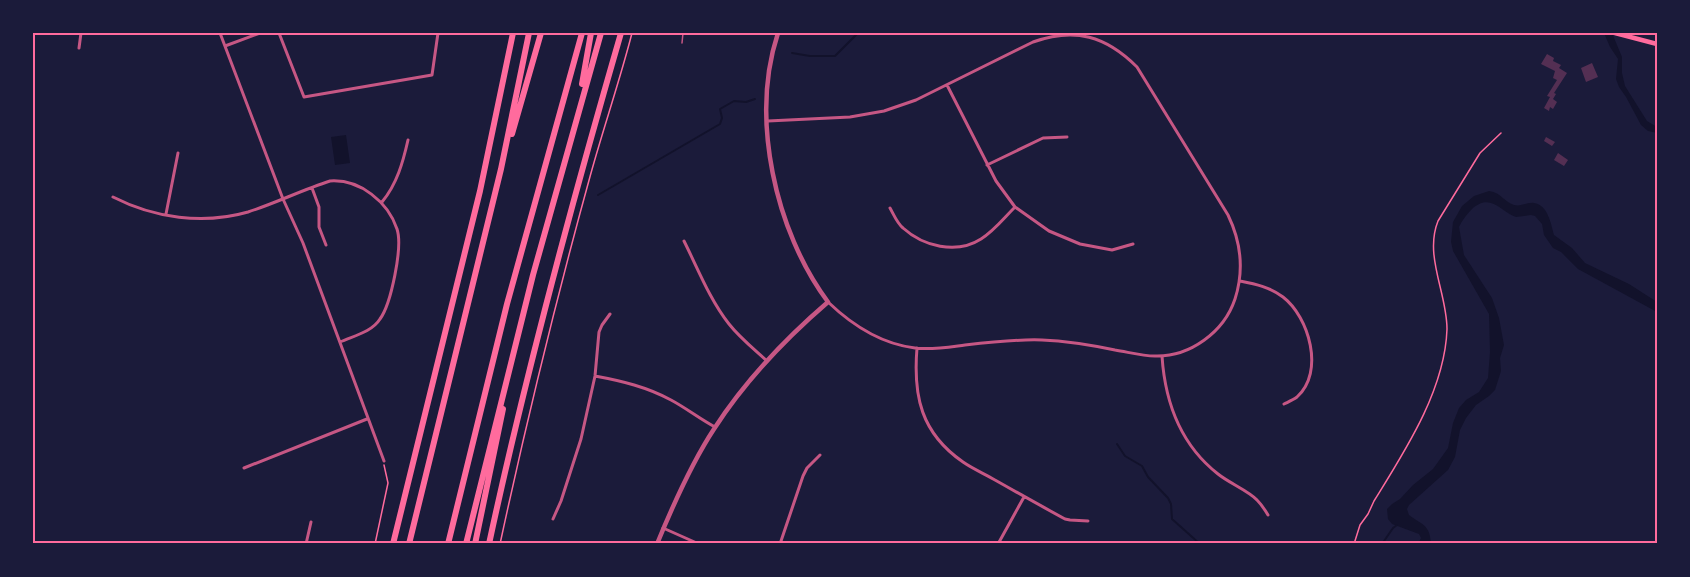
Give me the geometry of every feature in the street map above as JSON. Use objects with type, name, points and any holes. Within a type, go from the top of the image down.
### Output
[{"type":"highway","points":[[393,544],[480,191],[513,33]]},
{"type":"highway","points":[[409,544],[501,169],[529,33]]},
{"type":"highway","points":[[501,169],[522,104],[541,33]]},
{"type":"highway","points":[[578,111],[591,33]]},
{"type":"highway","points":[[466,544],[517,338],[601,33]]},
{"type":"highway","points":[[489,544],[549,291],[621,33]]},
{"type":"highway","points":[[448,544],[510,292],[582,34]]},
{"type":"highway","points":[[476,544],[517,338]]},
{"type":"main road","points":[[1617,34],[1657,44]]},
{"type":"street","points":[[79,48],[81,33]]},
{"type":"street","points":[[220,33],[283,199],[303,243],[384,461]]},
{"type":"street","points":[[225,46],[260,33]]},
{"type":"street","points":[[279,33],[304,96],[432,75],[438,33]]},
{"type":"street","points":[[768,121],[868,115],[916,100],[1034,42],[1052,36],[1075,34],[1098,40],[1118,50],[1142,74],[1231,222],[1239,245],[1240,265],[1240,281],[1234,302],[1212,334],[1199,344],[1162,356],[1084,344],[1037,340],[917,348],[892,342],[864,330],[845,318],[828,303],[803,263],[783,215],[771,164],[768,121],[767,100],[769,69],[778,33]]},
{"type":"street","points":[[947,86],[996,182],[1015,207],[1049,231],[1080,244],[1112,250],[1133,244]]},
{"type":"street","points":[[987,165],[1043,138],[1066,137]]},
{"type":"street","points":[[382,202],[396,181],[408,140]]},
{"type":"street","points":[[166,214],[178,153]]},
{"type":"street","points":[[113,197],[148,211],[197,219],[216,218],[248,212],[330,182],[345,181],[354,184],[382,202],[397,229],[398,255],[387,304],[380,320],[371,329],[340,342]]},
{"type":"street","points":[[312,188],[319,207],[318,223],[326,245]]},
{"type":"street","points":[[890,208],[900,226],[905,230],[928,243],[953,248],[980,239],[1015,207]]},
{"type":"street","points":[[684,241],[723,316],[737,334],[767,361]]},
{"type":"street","points":[[1240,281],[1262,285],[1277,292],[1294,308],[1305,327],[1311,357],[1310,373],[1305,387],[1297,397],[1284,404]]},
{"type":"street","points":[[657,544],[696,459],[715,427],[767,361],[828,303]]},
{"type":"street","points":[[553,519],[581,439],[595,376],[599,332],[610,314]]},
{"type":"street","points":[[917,348],[915,372],[918,396],[927,422],[944,446],[964,463],[1065,519],[1088,521]]},
{"type":"street","points":[[1162,356],[1169,401],[1177,423],[1188,441],[1201,459],[1217,473],[1257,499],[1268,515]]},
{"type":"street","points":[[595,376],[651,390],[715,427]]},
{"type":"street","points":[[244,468],[367,419]]},
{"type":"street","points":[[780,544],[803,476],[807,468],[820,455]]},
{"type":"street","points":[[998,544],[1024,497]]},
{"type":"street","points":[[306,544],[311,522]]},
{"type":"street","points":[[663,528],[699,544]]},
{"type":"lane","points":[[682,43],[684,33]]},
{"type":"path","points":[[500,544],[532,396],[558,293],[591,170],[632,33]]},
{"type":"path","points":[[1353,544],[1360,525],[1417,426],[1442,364],[1447,327],[1445,306],[1435,262],[1434,232],[1438,221],[1480,153],[1501,133]]},
{"type":"path","points":[[375,544],[388,483],[384,461]]},
{"type":"shaded area","points":[[1604,33],[1612,33],[1622,57],[1625,86],[1647,121],[1657,127],[1657,133],[1648,131],[1641,125],[1619,87],[1616,79],[1618,59]]},
{"type":"shaded area","points":[[346,135],[350,163],[335,165],[331,137]]},
{"type":"shaded area","points":[[1489,191],[1514,205],[1539,204],[1546,211],[1554,235],[1572,248],[1585,263],[1629,284],[1657,302],[1657,312],[1578,269],[1561,252],[1553,248],[1544,235],[1542,224],[1535,216],[1516,217],[1485,202],[1473,208],[1459,227],[1464,255],[1492,298],[1499,318],[1504,345],[1500,358],[1501,371],[1495,390],[1476,405],[1466,418],[1460,430],[1455,457],[1448,470],[1407,509],[1409,515],[1429,532],[1431,544],[1418,544],[1421,538],[1419,534],[1392,524],[1388,519],[1387,509],[1433,469],[1448,448],[1453,423],[1459,408],[1466,400],[1479,392],[1488,378],[1489,314],[1453,251],[1451,242],[1453,222],[1462,206],[1474,196]]},
{"type":"building","points":[[1547,54],[1554,58],[1553,61],[1561,65],[1559,68],[1567,73],[1554,93],[1556,94],[1553,99],[1557,102],[1553,109],[1550,107],[1549,111],[1544,108],[1550,97],[1547,96],[1557,80],[1553,78],[1555,71],[1541,64]]},
{"type":"building","points":[[1592,63],[1598,77],[1586,82],[1581,68]]},
{"type":"building","points":[[1546,137],[1555,142],[1552,146],[1544,141]]},
{"type":"building","points":[[1558,153],[1568,160],[1564,166],[1554,160]]},
{"type":"waterway","points":[[792,53],[835,56],[858,33]]},
{"type":"waterway","points":[[598,195],[720,124],[722,118],[720,109],[734,101],[746,102],[755,99]]},
{"type":"waterway","points":[[1117,444],[1125,456],[1142,466],[1148,477],[1168,498],[1171,504],[1172,519],[1200,544]]},
{"type":"waterway","points":[[1382,544],[1397,525]]}]
